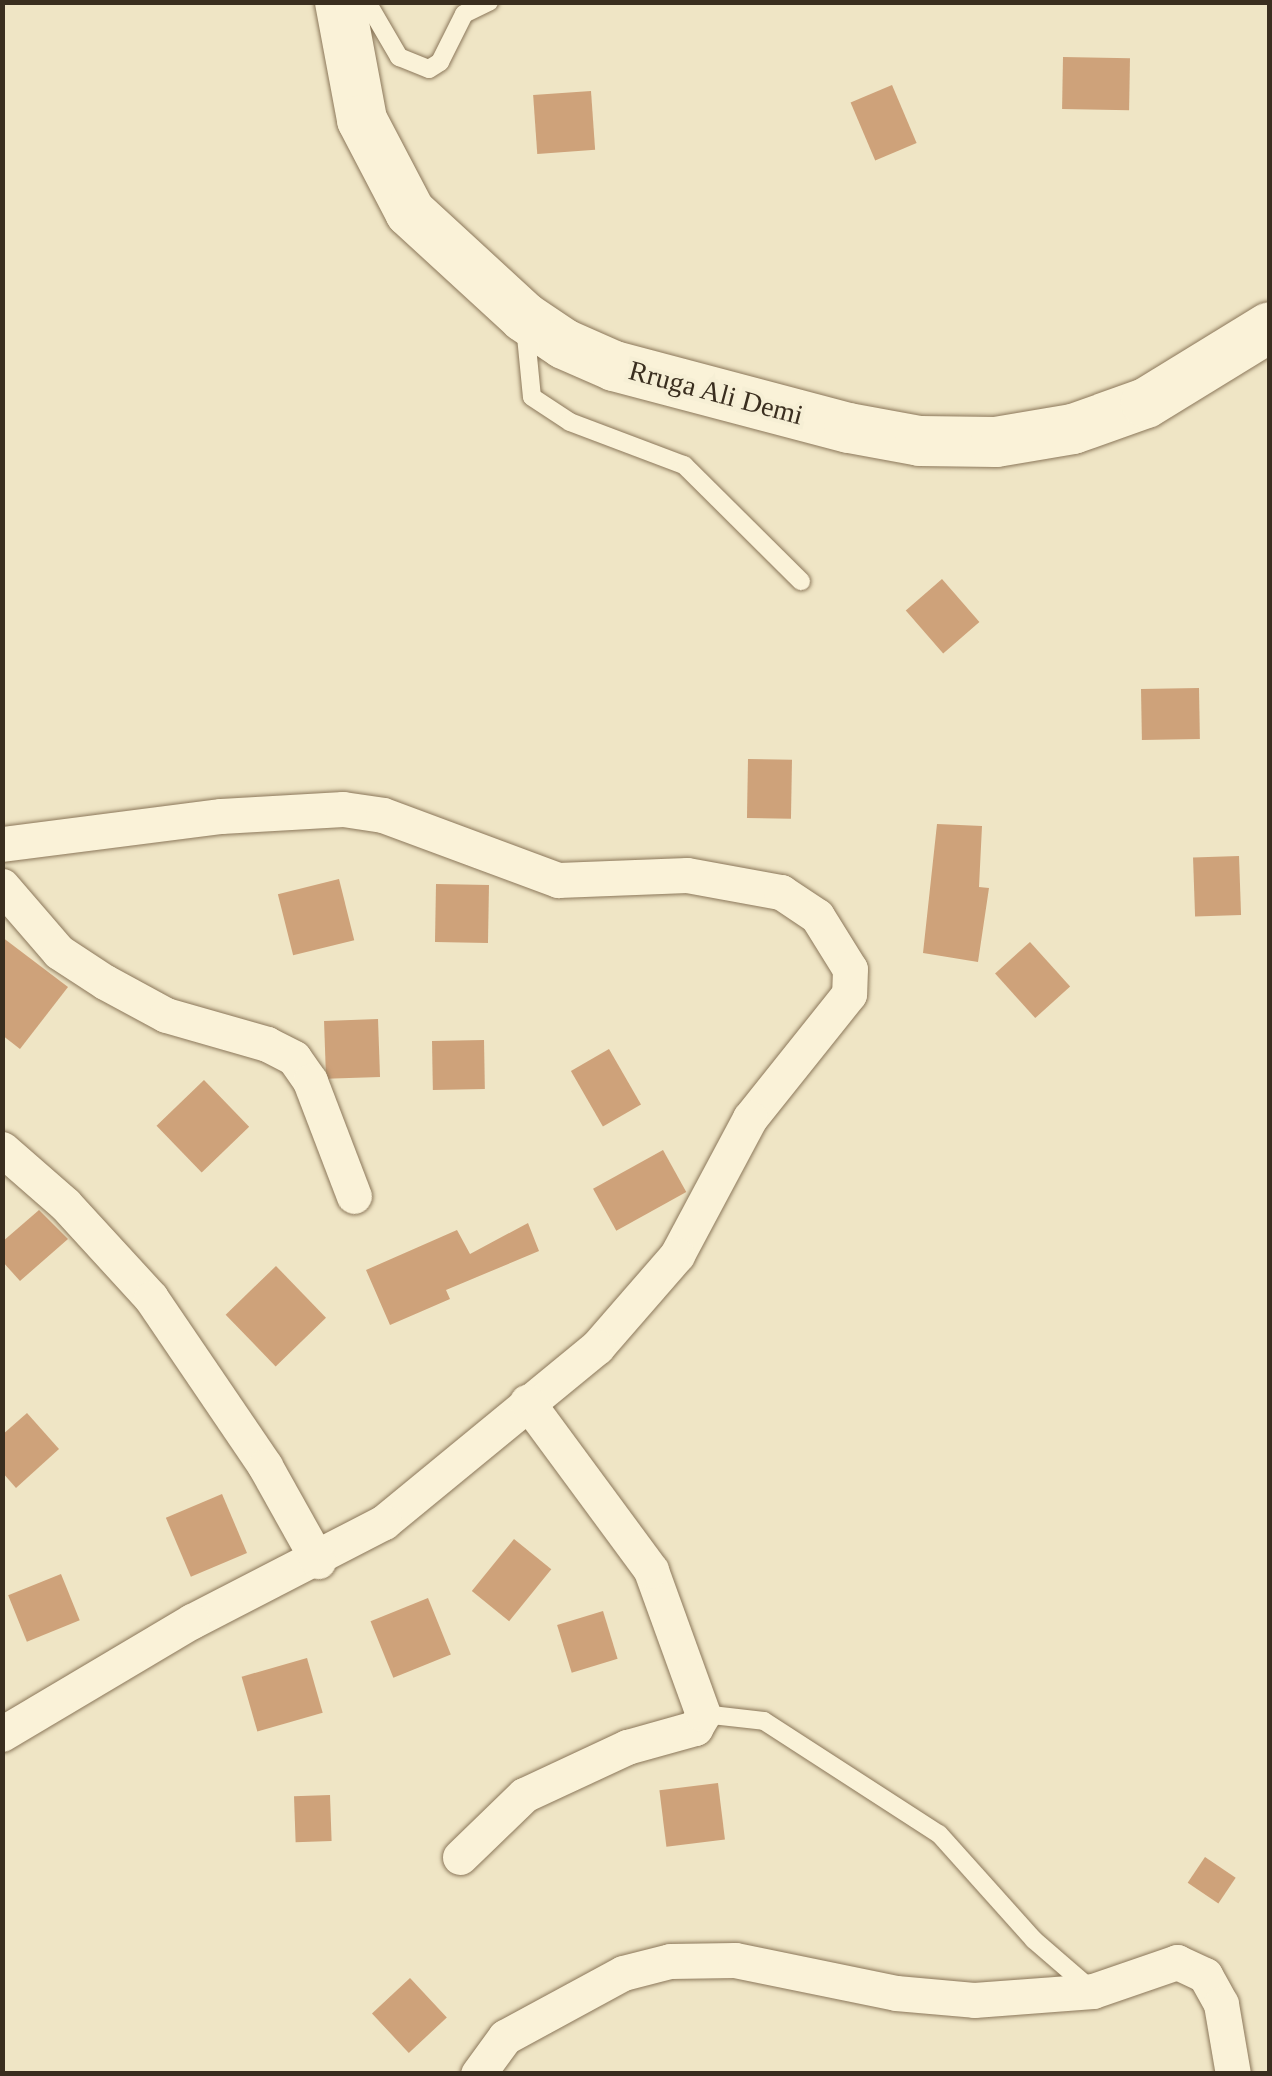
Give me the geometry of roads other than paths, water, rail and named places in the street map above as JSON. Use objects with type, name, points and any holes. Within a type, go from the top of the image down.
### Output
[{"type":"main road","name":"Rruga Ali Demi","points":[[340,2],[362,120],[410,212],[524,316],[564,344],[614,366],[920,441],[996,442],[1073,429],[1146,403],[1270,326]]},
{"type":"street","points":[[2,844],[221,816],[343,809],[382,815],[558,880],[738,879],[781,892],[816,916],[841,947],[850,994],[750,1118],[677,1255],[596,1347],[384,1522],[318,1561],[192,1621],[2,1734]]},
{"type":"street","points":[[2,886],[59,952],[105,982],[166,1015],[267,1044],[294,1058],[310,1080],[354,1196]]},
{"type":"street","points":[[2,1149],[151,1298],[265,1466],[318,1561]]},
{"type":"street","points":[[460,1857],[524,1795],[626,1747],[696,1728],[704,1714],[651,1570],[527,1402]]},
{"type":"street","points":[[478,2074],[504,2037],[584,1990],[670,1961],[735,1960],[896,1993],[974,2000],[1093,1991],[1177,1962],[1204,1975],[1222,2004],[1233,2074]]},
{"type":"lane","points":[[367,2],[400,57],[428,70],[440,62],[464,14],[489,2]]},
{"type":"lane","points":[[524,316],[532,397],[570,422],[684,465],[801,582]]},
{"type":"lane","points":[[704,1714],[764,1721],[940,1834],[1034,1940],[1093,1991]]}]
